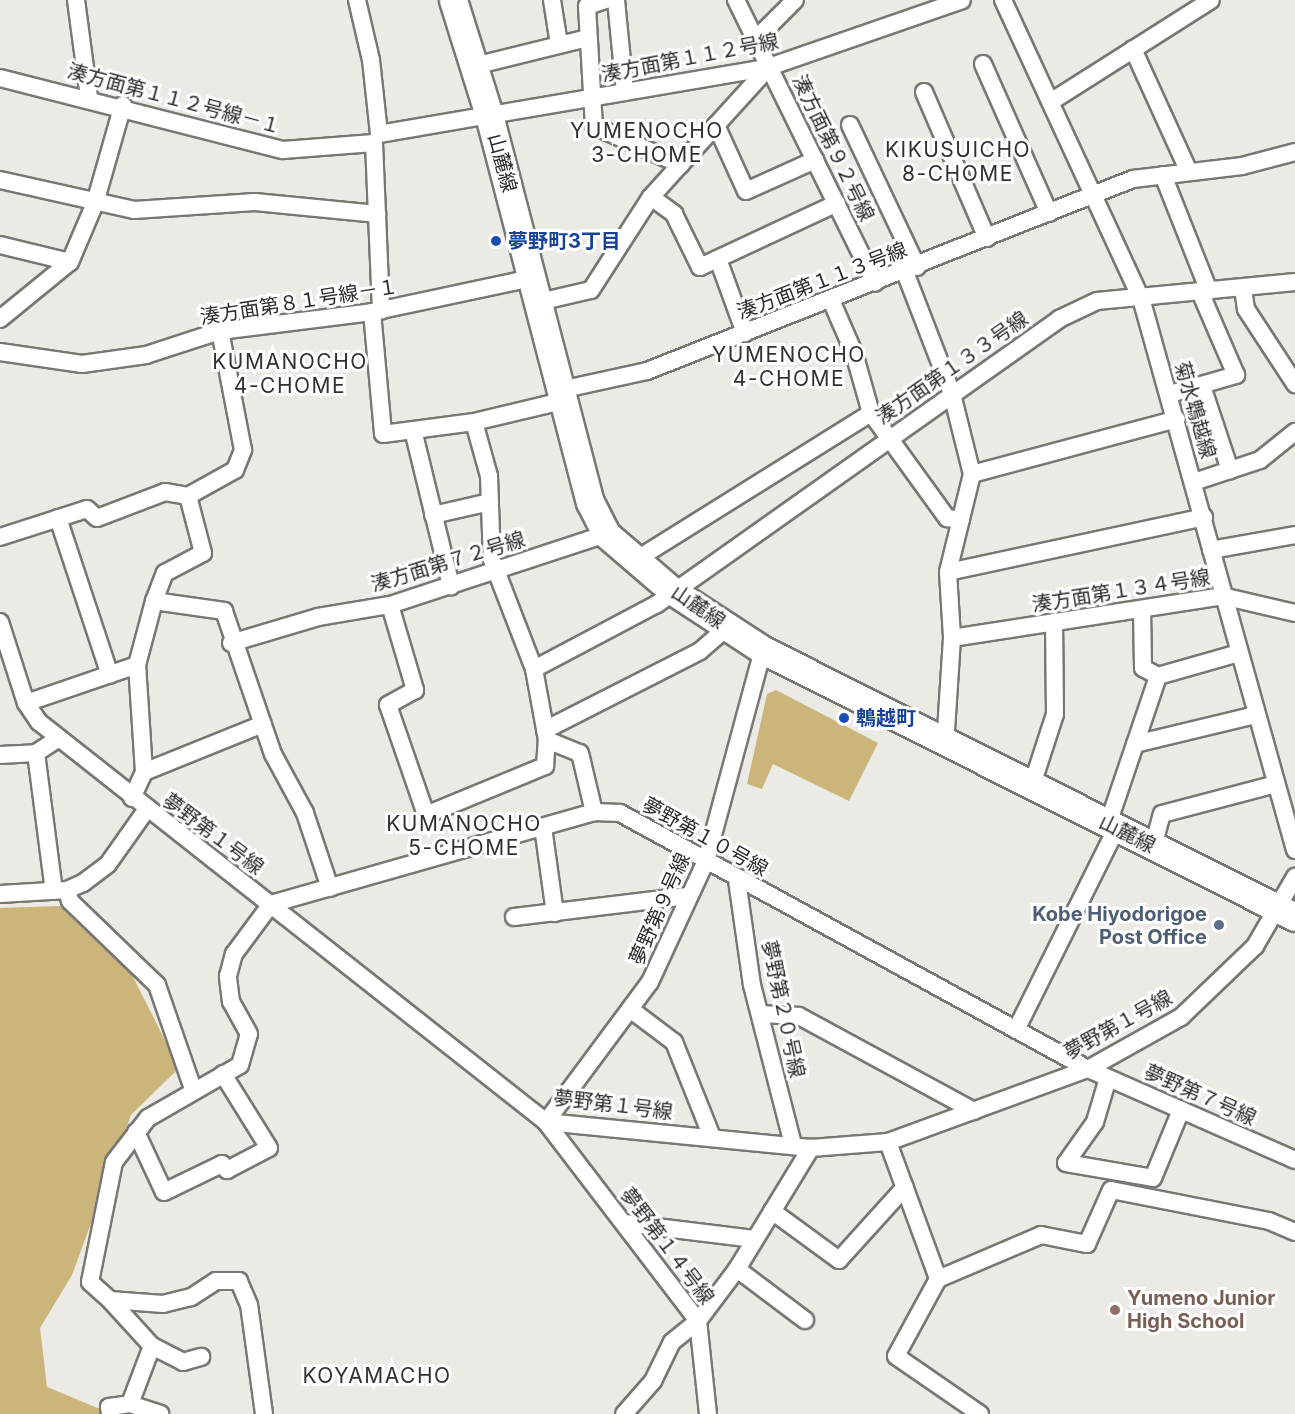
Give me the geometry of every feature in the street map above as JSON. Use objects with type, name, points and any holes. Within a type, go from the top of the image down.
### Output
[{"type":"main road","name":"山麓線","points":[[453,0],[489,115],[590,502],[606,534],[634,561],[671,590],[763,650],[945,745],[1288,913]]},
{"type":"street","points":[[76,0],[89,98]]},
{"type":"street","points":[[552,0],[559,44]]},
{"type":"street","points":[[606,0],[587,6],[594,126],[681,165]]},
{"type":"street","points":[[616,0],[625,92]]},
{"type":"street","name":"湊方面第９２号線","points":[[736,0],[875,283]]},
{"type":"street","points":[[756,39],[795,0]]},
{"type":"street","name":"湊方面第１１２号線","points":[[489,115],[770,67],[962,0]]},
{"type":"street","name":"菊水鵯越線","points":[[1003,0],[1052,101],[1141,298],[1177,419],[1204,517],[1222,596],[1295,850]]},
{"type":"street","points":[[1052,101],[1211,0]]},
{"type":"street","points":[[363,1],[377,138],[377,312]]},
{"type":"street","points":[[474,66],[588,38]]},
{"type":"street","points":[[1132,49],[1189,172]]},
{"type":"street","points":[[983,64],[1049,213]]},
{"type":"street","name":"湊方面第８１号線－１","points":[[0,352],[82,364],[146,355],[220,331],[536,290],[591,290],[651,197],[770,67]]},
{"type":"street","name":"湊方面第１１２号線－１","points":[[0,78],[123,105],[283,150],[377,138],[489,115]]},
{"type":"street","points":[[924,92],[987,238]]},
{"type":"street","points":[[0,319],[69,262],[95,203],[123,105]]},
{"type":"street","points":[[716,125],[746,191],[815,160]]},
{"type":"street","points":[[850,125],[911,269],[952,394],[972,474],[948,572],[952,638],[945,745]]},
{"type":"street","name":"湊方面第１１３号線","points":[[377,312],[383,434],[474,422],[647,370],[911,269],[1133,179],[1293,158]]},
{"type":"street","points":[[1163,175],[1236,375],[1170,394]]},
{"type":"street","points":[[0,180],[95,203],[135,210],[255,202],[377,214]]},
{"type":"street","points":[[651,197],[674,214],[700,267],[837,203]]},
{"type":"street","points":[[0,245],[69,262]]},
{"type":"street","points":[[718,259],[745,333]]},
{"type":"street","name":"湊方面第１３３号線","points":[[534,669],[657,604],[671,590],[1059,319],[1097,301],[1295,282]]},
{"type":"street","points":[[1243,288],[1246,309],[1295,384]]},
{"type":"street","points":[[831,300],[855,353],[871,412],[887,439],[947,519],[961,520]]},
{"type":"street","points":[[0,537],[87,509],[97,518],[165,492],[188,496],[235,470],[243,450],[220,331]]},
{"type":"street","points":[[1202,386],[1230,470]]},
{"type":"street","points":[[634,561],[871,412]]},
{"type":"street","points":[[972,474],[1177,419]]},
{"type":"street","points":[[390,605],[415,690],[388,705],[426,814],[545,766],[546,735],[534,669],[498,568],[492,560],[489,477],[474,422]]},
{"type":"street","points":[[413,430],[451,586]]},
{"type":"street","points":[[1194,482],[1260,460],[1295,432]]},
{"type":"street","points":[[132,798],[144,772],[137,665],[154,601],[165,573],[203,553],[188,496]]},
{"type":"street","points":[[434,515],[490,502]]},
{"type":"street","points":[[948,572],[1204,517]]},
{"type":"street","points":[[58,518],[110,675]]},
{"type":"street","name":"湊方面第７２号線","points":[[231,643],[318,617],[390,605],[606,534]]},
{"type":"street","points":[[1211,550],[1295,535]]},
{"type":"street","name":"湊方面第１３４号線","points":[[952,638],[1222,596],[1295,613]]},
{"type":"street","points":[[154,601],[224,611],[231,643],[262,724],[305,813],[330,888]]},
{"type":"street","points":[[1142,609],[1143,668],[1158,676],[1239,653]]},
{"type":"street","name":"夢野第１号線","points":[[0,622],[26,703],[58,738],[546,1122],[811,1148],[888,1142],[1088,1069],[1181,1017],[1288,913]]},
{"type":"street","points":[[1031,788],[1055,714],[1054,622]]},
{"type":"street","points":[[546,735],[700,651],[728,627]]},
{"type":"street","name":"夢野第９号線","points":[[546,1122],[650,982],[706,861],[763,650]]},
{"type":"street","points":[[26,703],[137,665]]},
{"type":"street","points":[[1016,1030],[1112,827],[1135,744],[1158,676]]},
{"type":"street","points":[[1135,744],[1256,715]]},
{"type":"street","points":[[144,772],[262,724]]},
{"type":"street","points":[[546,735],[580,753],[594,812]]},
{"type":"street","points":[[0,755],[36,753],[58,738]]},
{"type":"street","points":[[36,753],[61,891],[157,985],[194,1089]]},
{"type":"street","points":[[1153,847],[1162,814],[1276,784]]},
{"type":"street","points":[[0,894],[61,891],[108,864],[147,810]]},
{"type":"street","name":"夢野第１０号線","points":[[271,904],[594,812],[620,813],[737,880],[1088,1069]]},
{"type":"street","points":[[543,827],[555,913]]},
{"type":"street","points":[[1288,913],[1295,877]]},
{"type":"street","name":"夢野第２０号線","points":[[737,880],[760,1014],[793,1146]]},
{"type":"street","points":[[514,917],[688,896]]},
{"type":"street","points":[[201,1357],[183,1362],[152,1346],[110,1300],[90,1282],[114,1161],[136,1132],[194,1089],[240,1065],[249,1034],[231,1002],[228,976],[234,954],[271,904]]},
{"type":"street","points":[[630,1009],[674,1042],[712,1137]]},
{"type":"street","points":[[760,1014],[799,1016],[974,1111]]},
{"type":"street","name":"夢野第７号線","points":[[1088,1069],[1295,1160]]},
{"type":"street","points":[[136,1132],[165,1192],[222,1164],[227,1170],[269,1148],[223,1074]]},
{"type":"street","points":[[1108,1078],[1095,1122],[1066,1163],[1153,1178],[1181,1110]]},
{"type":"street","name":"夢野第１４号線","points":[[546,1122],[698,1321],[708,1414]]},
{"type":"street","points":[[888,1142],[938,1279]]},
{"type":"street","points":[[625,1414],[653,1381],[672,1342],[698,1321],[737,1269],[811,1148]]},
{"type":"street","points":[[772,1211],[839,1260],[904,1187]]},
{"type":"street","points":[[980,1414],[896,1356],[938,1279],[1041,1235],[1087,1244],[1111,1190],[1269,1221],[1295,1232]]},
{"type":"street","points":[[624,1223],[754,1239]]},
{"type":"street","points":[[737,1269],[805,1320]]},
{"type":"street","points":[[110,1300],[163,1304],[192,1297],[216,1281],[239,1281],[249,1305],[263,1414]]},
{"type":"street","points":[[130,1404],[152,1346]]},
{"type":"street","points":[[110,1414],[109,1407],[130,1404],[160,1414]]},
{"type":"shaded area","points":[[776,690],[878,743],[849,801],[773,764],[762,789],[747,784],[767,694]]},
{"type":"shaded area","points":[[60,906],[127,965],[179,1068],[131,1115],[72,1275],[40,1328],[47,1387],[112,1414],[0,1414],[0,908]]},
{"type":"place","name":"夢野町3丁目","points":[[496,241]]},
{"type":"place","name":"鵯越町","points":[[844,718]]},
{"type":"place","name":"Kobe Hiyodorigoe Post Office","points":[[1219,925]]},
{"type":"place","name":"Yumeno Junior High School","points":[[1115,1310]]},
{"type":"district","name":"YUMENOCHO 3-CHOME","points":[[647,143]]},
{"type":"district","name":"KIKUSUICHO 8-CHOME","points":[[958,162]]},
{"type":"district","name":"YUMENOCHO 4-CHOME","points":[[789,367]]},
{"type":"district","name":"KUMANOCHO 4-CHOME","points":[[290,374]]},
{"type":"district","name":"KUMANOCHO 5-CHOME","points":[[464,836]]},
{"type":"district","name":"KOYAMACHO","points":[[377,1376]]}]
